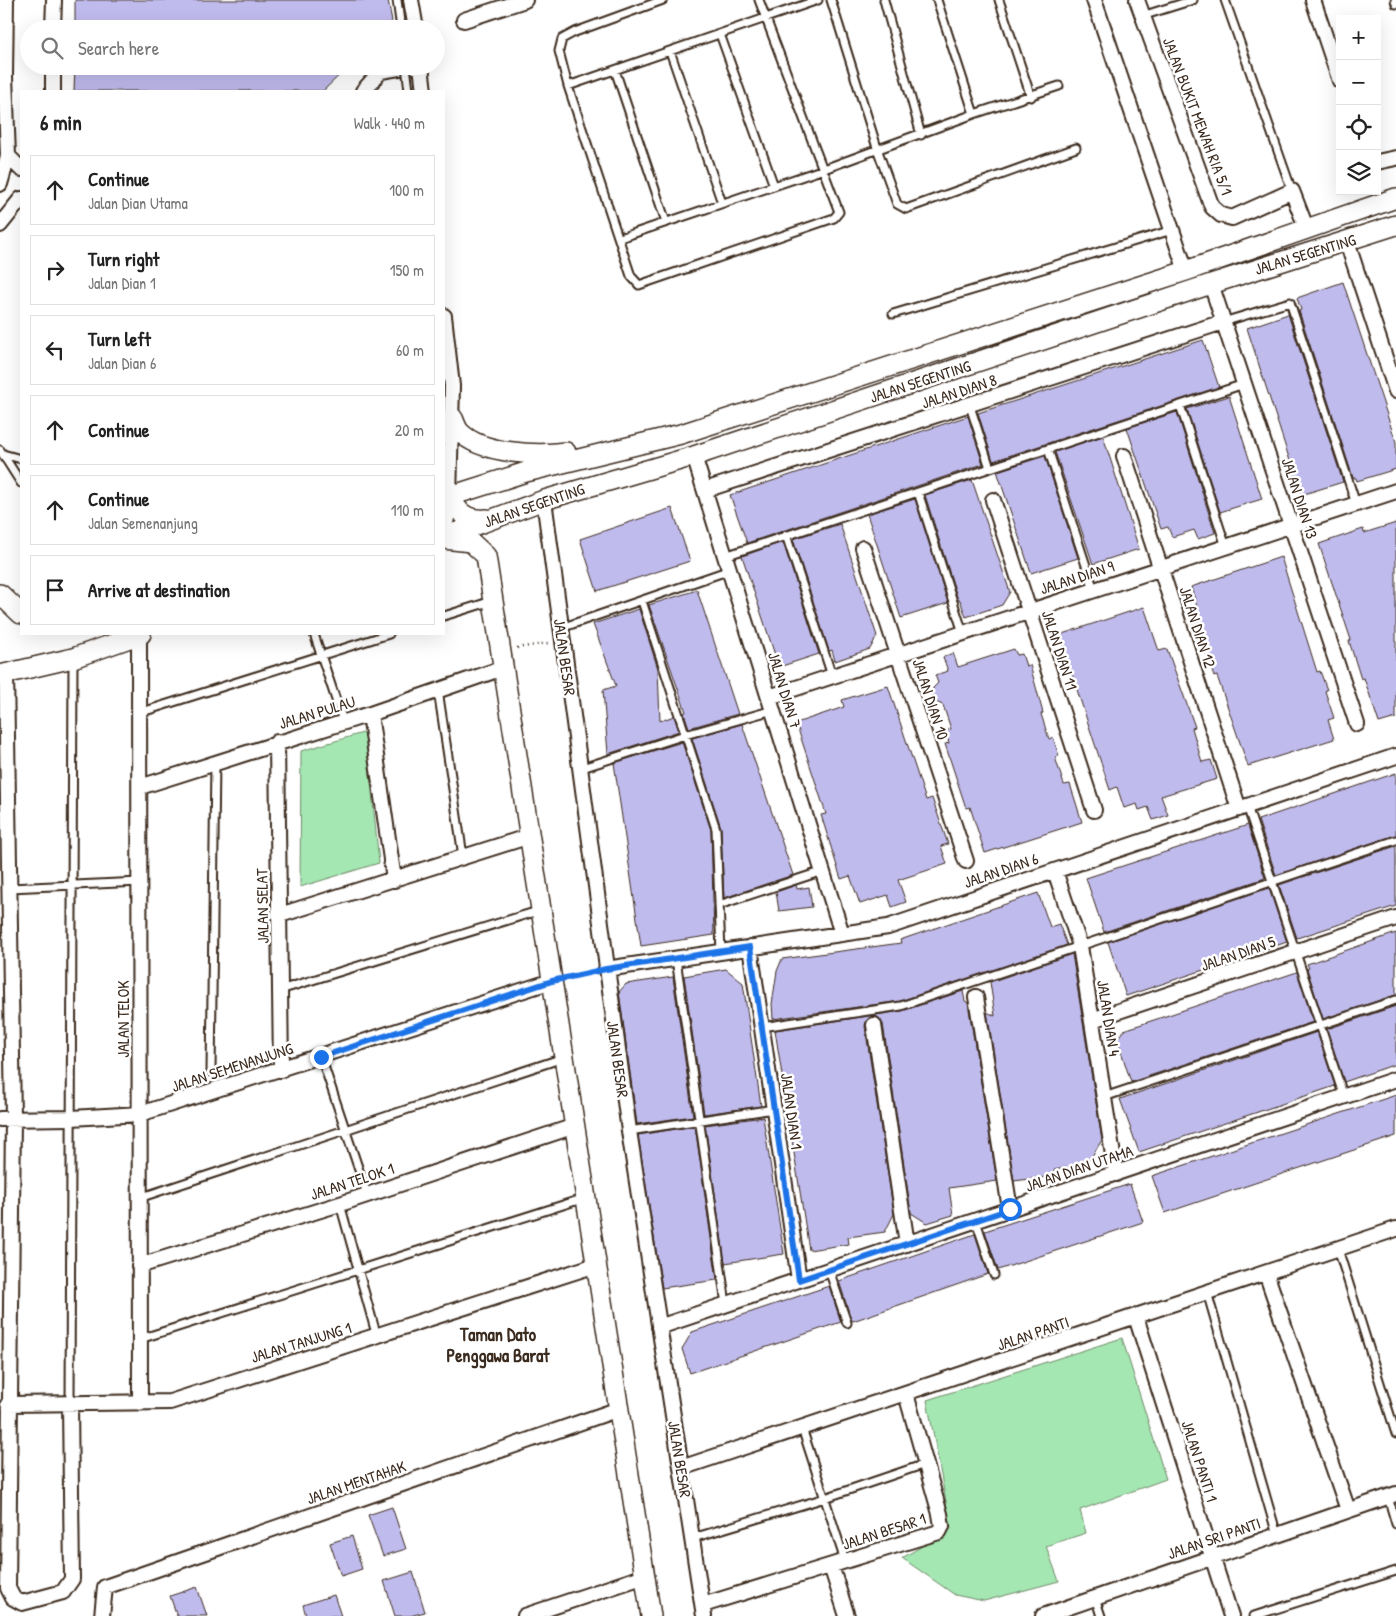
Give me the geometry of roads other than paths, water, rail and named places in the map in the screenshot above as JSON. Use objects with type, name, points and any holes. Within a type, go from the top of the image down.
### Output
[{"type":"street","points":[[0,184],[8,156],[5,76],[6,0]]},
{"type":"street","points":[[53,20],[54,0]]},
{"type":"street","points":[[411,0],[414,20]]},
{"type":"street","points":[[464,20],[524,0]]},
{"type":"street","points":[[1094,0],[1186,271]]},
{"type":"street","name":"JALAN BUKIT MEWAH RIA 5/1","points":[[1137,0],[1212,207],[1221,215],[1232,218],[1292,191]]},
{"type":"street","points":[[1313,0],[1336,69]]},
{"type":"street","points":[[53,75],[54,90]]},
{"type":"street","points":[[364,90],[377,75]]},
{"type":"street","points":[[422,75],[424,90]]},
{"type":"street","points":[[8,156],[20,168]]},
{"type":"street","points":[[1381,161],[1396,158]]},
{"type":"street","points":[[1292,191],[1307,230]]},
{"type":"street","name":"JALAN SEGENTING","points":[[446,497],[526,472],[681,434],[1186,271],[1396,198]]},
{"type":"street","points":[[0,225],[20,200]]},
{"type":"street","name":"JALAN SEGENTING","points":[[445,538],[544,500],[694,456],[1211,284],[1396,225]]},
{"type":"street","points":[[1346,242],[1396,391]]},
{"type":"street","name":"JALAN DIAN 13","points":[[1211,284],[1357,724]]},
{"type":"street","name":"JALAN DIAN 8","points":[[705,490],[970,406],[1223,322]]},
{"type":"street","points":[[445,323],[451,364],[453,418],[446,497],[466,518],[476,520],[493,518]]},
{"type":"street","points":[[453,418],[459,432],[474,443],[528,454],[551,454],[610,446],[668,447],[694,456]]},
{"type":"street","points":[[445,436],[453,418]]},
{"type":"street","name":"JALAN DIAN 7","points":[[694,456],[842,934]]},
{"type":"street","name":"JALAN DIAN 12","points":[[1124,456],[1160,568],[1243,807]]},
{"type":"street","name":"JALAN DIAN 9","points":[[771,703],[832,676],[1396,491]]},
{"type":"street","name":"JALAN BESAR","points":[[544,500],[628,1131],[704,1611]]},
{"type":"street","name":"JALAN DIAN 11","points":[[993,500],[1094,810]]},
{"type":"street","points":[[445,538],[471,542],[480,548],[486,556],[651,1616]]},
{"type":"street","name":"JALAN DIAN 10","points":[[863,548],[966,861]]},
{"type":"street","points":[[0,594],[20,613]]},
{"type":"street","points":[[73,658],[117,635]]},
{"type":"street","points":[[70,1404],[72,1579],[63,1592],[22,1603],[12,1598],[8,1588],[6,1119],[10,888],[3,674],[73,658],[137,635]]},
{"type":"street","name":"JALAN TELOK","points":[[140,635],[140,1403]]},
{"type":"street","name":"JALAN PULAU","points":[[140,786],[370,714],[438,690],[502,659]]},
{"type":"street","points":[[370,714],[394,880]]},
{"type":"street","name":"JALAN SELAT","points":[[277,742],[281,1070]]},
{"type":"street","name":"JALAN DIAN 6","points":[[606,969],[888,927],[1396,756]]},
{"type":"street","points":[[280,915],[530,836]]},
{"type":"street","name":"JALAN DIAN 4","points":[[1055,871],[1080,946],[1116,1174]]},
{"type":"street","name":"JALAN DIAN 5","points":[[1092,1020],[1396,918]]},
{"type":"street","name":"JALAN DIAN 1","points":[[750,947],[799,1280]]},
{"type":"street","name":"JALAN SEMENANJUNG","points":[[6,1119],[140,1114],[552,981]]},
{"type":"street","points":[[976,998],[1010,1209]]},
{"type":"street","points":[[874,1025],[907,1244]]},
{"type":"street","name":"JALAN DIAN UTAMA","points":[[659,1327],[1396,1079]]},
{"type":"street","name":"JALAN TELOK 1","points":[[139,1266],[340,1204],[575,1126]]},
{"type":"street","name":"JALAN PANTI","points":[[681,1468],[1396,1229]]},
{"type":"street","name":"JALAN TANJUNG 1","points":[[8,1404],[170,1402],[596,1265]]},
{"type":"street","points":[[1266,1273],[1348,1510]]},
{"type":"street","name":"JALAN PANTI 1","points":[[1136,1317],[1231,1616]]},
{"type":"street","name":"JALAN BESAR 1","points":[[704,1611],[845,1561],[939,1532],[942,1526],[940,1514],[906,1394]]},
{"type":"street","name":"JALAN MENTAHAK","points":[[102,1616],[105,1588],[619,1409]]},
{"type":"street","name":"JALAN SRI PANTI","points":[[1043,1616],[1392,1495]]},
{"type":"street","points":[[831,1566],[847,1616]]},
{"type":"street","points":[[525,1616],[645,1576]]},
{"type":"lane","points":[[398,0],[400,20]]},
{"type":"lane","points":[[663,0],[562,39],[559,51],[568,86],[634,282],[639,285],[834,218],[839,212],[839,207],[759,0]]},
{"type":"lane","points":[[568,86],[818,0]]},
{"type":"lane","points":[[831,0],[878,151],[897,204],[906,209],[1076,148]]},
{"type":"lane","points":[[884,0],[921,134]]},
{"type":"lane","points":[[937,0],[974,114]]},
{"type":"lane","points":[[1000,0],[1031,97]]},
{"type":"lane","points":[[1142,16],[1193,0]]},
{"type":"lane","points":[[1225,0],[1292,191]]},
{"type":"lane","points":[[1394,0],[1396,4]]},
{"type":"lane","points":[[720,34],[774,186]]},
{"type":"lane","points":[[670,51],[722,203]]},
{"type":"lane","points":[[615,70],[666,222]]},
{"type":"lane","points":[[358,90],[371,75]]},
{"type":"lane","points":[[407,75],[409,90]]},
{"type":"lane","points":[[620,238],[878,151],[974,114],[1031,97],[1059,86]]},
{"type":"lane","points":[[893,314],[1172,230]]},
{"type":"lane","points":[[1223,322],[1290,302],[1356,504]]},
{"type":"lane","points":[[725,556],[1244,384]]},
{"type":"lane","points":[[1180,405],[1226,547]]},
{"type":"lane","points":[[970,406],[990,468]]},
{"type":"lane","points":[[1048,449],[1094,590]]},
{"type":"lane","points":[[2,452],[20,459]]},
{"type":"lane","points":[[2,452],[20,481]]},
{"type":"lane","points":[[918,492],[963,633]]},
{"type":"lane","points":[[786,535],[832,676]]},
{"type":"lane","points":[[562,634],[642,601],[730,570]]},
{"type":"lane","points":[[445,616],[493,601]]},
{"type":"lane","points":[[642,601],[716,828],[721,952]]},
{"type":"lane","points":[[314,635],[343,721]]},
{"type":"lane","points":[[139,713],[386,635]]},
{"type":"lane","points":[[70,1404],[73,658]]},
{"type":"lane","points":[[438,690],[463,856]]},
{"type":"lane","points":[[579,769],[685,735],[771,703]]},
{"type":"lane","points":[[212,1072],[215,762]]},
{"type":"lane","points":[[1243,807],[1272,882],[1344,1097]]},
{"type":"lane","points":[[762,1027],[901,1006],[1396,840]]},
{"type":"lane","points":[[719,905],[823,872]]},
{"type":"lane","points":[[10,888],[140,882]]},
{"type":"lane","points":[[280,990],[541,910]]},
{"type":"lane","points":[[676,959],[726,1304]]},
{"type":"lane","points":[[1104,1098],[1396,1000]]},
{"type":"lane","points":[[321,1057],[367,1194]]},
{"type":"lane","points":[[139,1198],[564,1058]]},
{"type":"lane","points":[[628,1131],[774,1109]]},
{"type":"lane","points":[[140,1340],[586,1198]]},
{"type":"lane","points":[[340,1204],[377,1337]]},
{"type":"lane","points":[[976,1221],[994,1275]]},
{"type":"lane","points":[[1338,1249],[1396,1434]]},
{"type":"lane","points":[[829,1270],[847,1323]]},
{"type":"lane","points":[[1208,1292],[1277,1535]]},
{"type":"lane","points":[[802,1428],[845,1561]]},
{"type":"lane","points":[[693,1538],[825,1498],[925,1464]]},
{"type":"lane","points":[[1392,1495],[1396,1524]]},
{"type":"lane","points":[[1254,1616],[1396,1571]]},
{"type":"lane","points":[[1095,1598],[1101,1616]]},
{"type":"district","name":"Taman Dato Penggawa Barat","points":[[498,1345]]}]
